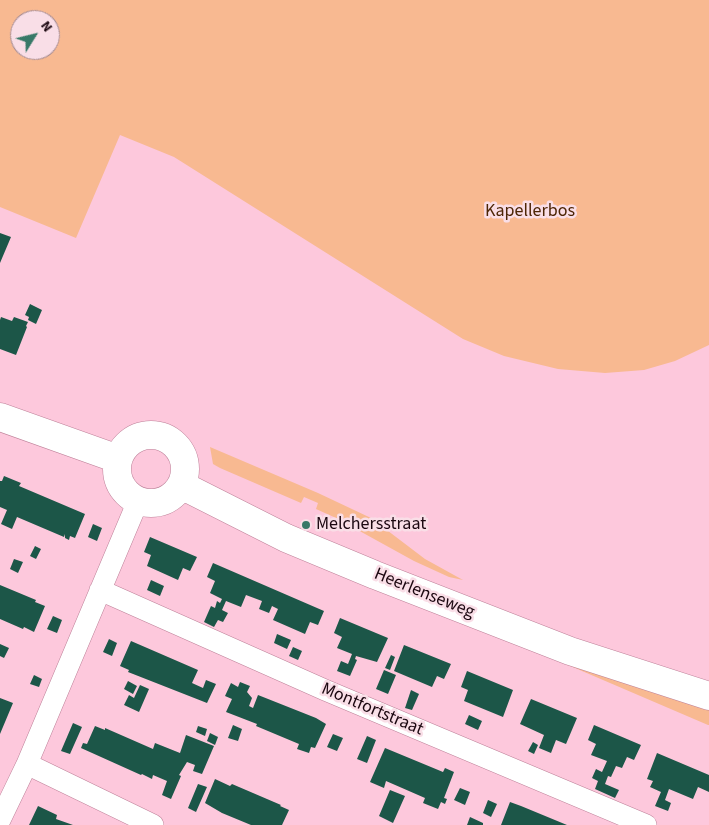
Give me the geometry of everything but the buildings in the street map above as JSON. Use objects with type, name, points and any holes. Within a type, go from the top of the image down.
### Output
[{"type":"main road","points":[[0,418],[118,459]]},
{"type":"main road","points":[[155,434],[164,437],[172,442],[184,457],[185,476],[181,485],[170,497],[155,503],[138,501],[129,496],[122,488],[116,469],[122,450],[128,443],[145,435],[155,434]]},
{"type":"main road","name":"Heerlenseweg","points":[[181,485],[286,538],[375,575],[570,651],[709,696]]},
{"type":"main road","name":"Heerlenseweg","points":[[674,685],[709,691]]},
{"type":"street","points":[[0,820],[27,764],[138,501]]},
{"type":"street","name":"Montfortstraat","points":[[100,590],[324,690],[646,825]]},
{"type":"street","points":[[27,764],[153,825]]},
{"type":"green space","name":"Kapellerbos","points":[[0,0],[709,0],[709,345],[675,361],[644,370],[605,373],[558,369],[504,356],[463,339],[174,157],[120,135],[76,238],[0,207]]},
{"type":"green space","points":[[210,447],[371,518],[425,559],[463,580],[449,577],[414,561],[316,509],[318,503],[304,497],[301,503],[220,468],[213,464]]},
{"type":"green space","points":[[491,632],[709,706],[709,725],[708,725]]},
{"type":"place","name":"Melchersstraat","points":[[306,525]]}]
